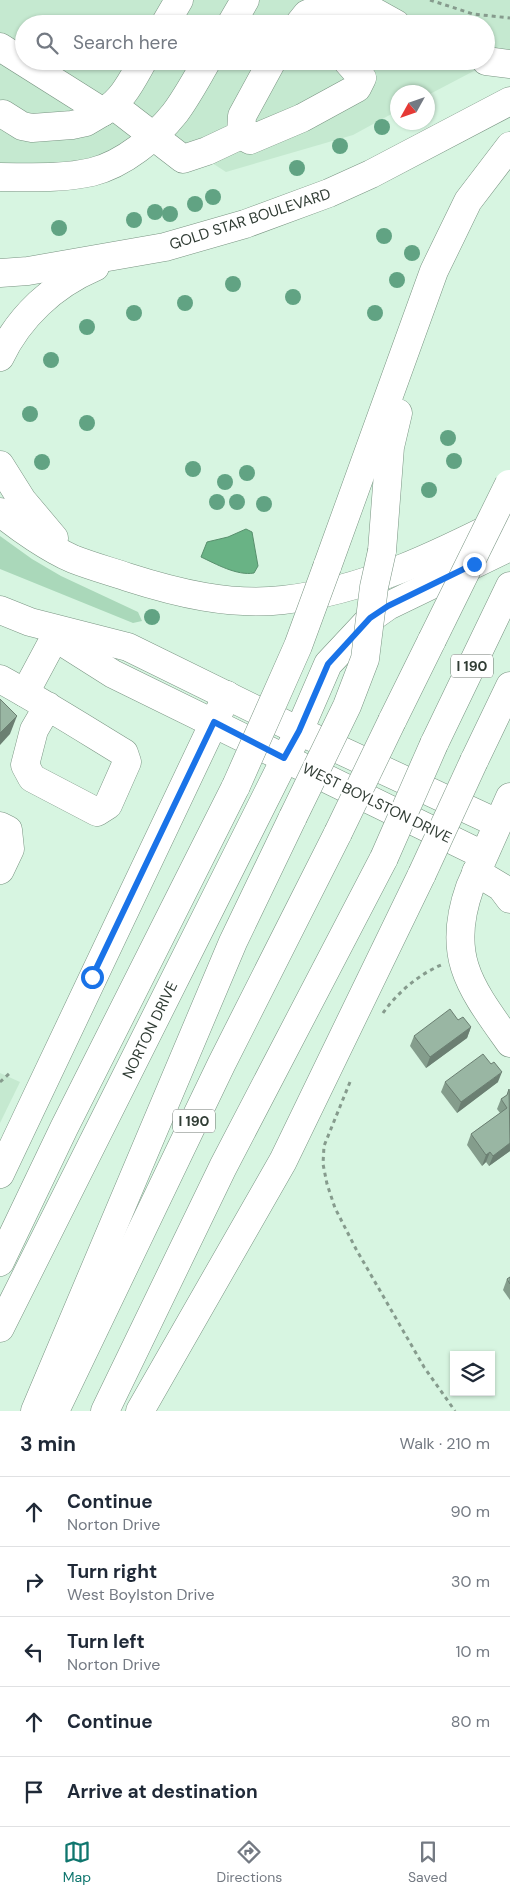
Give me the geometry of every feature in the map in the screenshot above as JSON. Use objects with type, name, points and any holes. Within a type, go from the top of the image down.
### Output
[{"type":"main road","points":[[170,15],[179,0]]},
{"type":"main road","points":[[236,15],[245,0]]},
{"type":"main road","points":[[353,0],[380,15]]},
{"type":"main road","points":[[378,0],[392,15]]},
{"type":"main road","points":[[306,15],[331,5],[348,15]]},
{"type":"main road","points":[[0,47],[15,56]]},
{"type":"main road","points":[[495,62],[510,64]]},
{"type":"main road","points":[[40,70],[153,135],[183,159],[207,152],[241,135]]},
{"type":"main road","points":[[3,114],[22,126],[32,128],[86,122],[108,109],[123,94],[138,70]]},
{"type":"main road","points":[[0,177],[72,175],[93,172],[115,162],[133,152],[175,112],[201,70]]},
{"type":"main road","points":[[241,135],[242,116],[267,70]]},
{"type":"main road","points":[[241,135],[250,140],[302,118],[357,88],[362,78],[355,70]]},
{"type":"main road","name":"GOLD STAR BOULEVARD","points":[[0,273],[28,271],[165,247],[244,224],[329,193],[410,155],[510,101]]},
{"type":"main road","points":[[0,1262],[64,1128],[236,786],[298,646],[434,271],[468,201],[510,146]]},
{"type":"main road","points":[[0,357],[15,331],[45,298],[66,282],[85,271],[126,254]]},
{"type":"main road","points":[[35,1411],[233,942],[347,706],[365,659],[374,587],[382,551],[390,447],[413,346],[434,271]]},
{"type":"main road","points":[[0,465],[22,500],[72,558]]},
{"type":"main road","name":"I 190","points":[[55,1411],[221,1065],[338,833],[509,482]]},
{"type":"main road","points":[[0,512],[12,522],[72,558],[183,594],[244,600],[282,600],[362,584],[423,560],[510,518]]},
{"type":"main road","name":"NORTON DRIVE","points":[[0,1328],[299,731],[328,664],[370,618],[388,606],[510,548]]},
{"type":"main road","name":"I 190","points":[[105,1411],[223,1167],[384,858],[434,744],[510,587]]},
{"type":"main road","name":"WEST BOYLSTON DRIVE","points":[[0,610],[30,622],[128,647],[299,731],[497,823]]},
{"type":"main road","name":"WEST BOYLSTON DRIVE","points":[[30,622],[113,674],[284,758],[480,863],[510,899]]},
{"type":"main road","points":[[0,679],[37,699],[55,637]]},
{"type":"main road","points":[[140,1411],[283,1161],[422,874],[510,686]]},
{"type":"main road","points":[[0,1174],[227,695]]},
{"type":"main road","points":[[510,797],[497,823],[465,900],[460,935],[460,953],[474,990],[510,1043]]},
{"type":"main road","points":[[0,826],[8,830],[10,850],[0,870]]},
{"type":"path","points":[[430,0],[473,14],[482,15]]},
{"type":"path","points":[[495,16],[510,18]]},
{"type":"path","points":[[377,1020],[394,998],[411,984],[448,962]]},
{"type":"path","points":[[0,1082],[10,1074]]},
{"type":"path","points":[[352,1076],[324,1146],[323,1164],[327,1184],[335,1208],[356,1249],[424,1367],[454,1411]]},
{"type":"shaded area","points":[[0,0],[510,0],[510,52],[495,60],[495,15],[15,15],[15,70],[476,70],[435,91],[435,85],[390,85],[390,115],[353,135],[226,172],[149,122],[136,137],[94,159],[71,163],[0,166]]},
{"type":"shaded area","points":[[246,529],[252,532],[258,566],[254,573],[234,571],[201,557],[207,542],[228,537]]},
{"type":"shaded area","points":[[0,536],[32,559],[61,576],[138,612],[142,621],[133,623],[0,569]]},
{"type":"shaded area","points":[[0,1073],[20,1082],[0,1123]]},
{"type":"building","points":[[0,699],[17,716],[0,733]]},
{"type":"building","points":[[450,1009],[458,1020],[463,1017],[471,1027],[430,1057],[414,1036]]},
{"type":"building","points":[[483,1054],[491,1064],[494,1062],[502,1072],[461,1102],[445,1082]]},
{"type":"building","points":[[509,1089],[510,1143],[493,1156],[490,1152],[486,1155],[471,1134],[507,1108],[501,1099],[507,1095]]},
{"type":"route","points":[[92,977],[214,722],[284,758],[299,731],[328,664],[370,618],[388,606],[474,564]]}]
